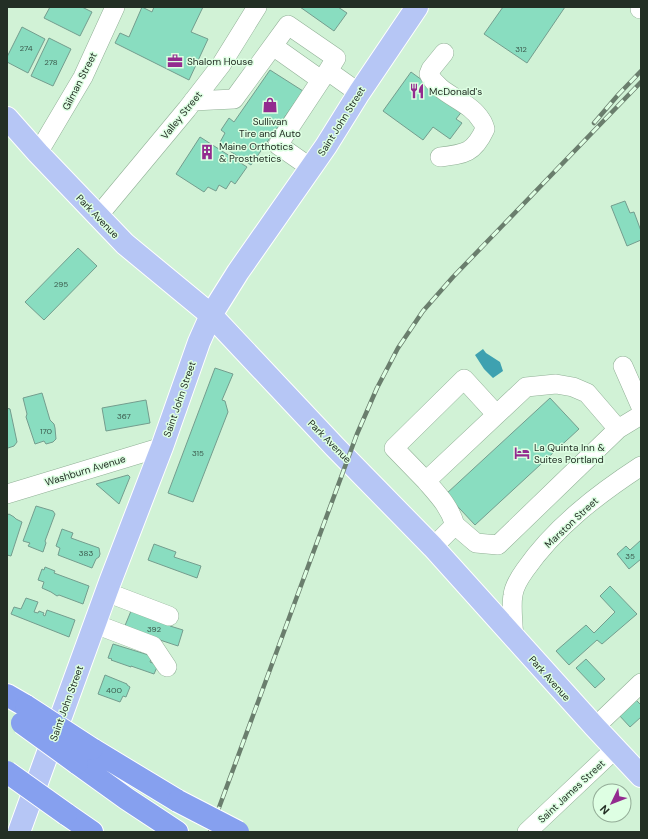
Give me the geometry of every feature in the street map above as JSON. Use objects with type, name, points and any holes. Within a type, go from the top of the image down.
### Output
[{"type":"highway","points":[[7,695],[18,713],[85,756],[238,832]]},
{"type":"highway","points":[[85,756],[173,829]]},
{"type":"highway","points":[[7,772],[92,832]]},
{"type":"main road","name":"Saint John Street","points":[[18,832],[106,592],[162,447],[199,342],[211,315],[238,272],[326,146],[358,93],[417,7]]},
{"type":"main road","name":"Park Avenue","points":[[7,118],[38,153],[125,244],[211,315],[335,447],[433,547],[514,638],[641,776]]},
{"type":"street","name":"Gilman Street","points":[[38,153],[83,77],[115,7]]},
{"type":"street","name":"Valley Street","points":[[98,216],[221,65],[257,7]]},
{"type":"street","points":[[193,101],[234,99],[288,25],[336,58],[278,145],[311,168]]},
{"type":"street","points":[[273,46],[358,93]]},
{"type":"street","points":[[444,53],[431,69],[429,74],[433,82],[469,108]]},
{"type":"street","points":[[623,366],[641,408]]},
{"type":"street","points":[[496,414],[464,379],[394,448],[446,504],[452,514],[455,526],[476,543],[498,545],[618,429],[641,414]]},
{"type":"street","points":[[426,481],[526,387],[556,384],[573,387],[587,393],[618,429]]},
{"type":"street","name":"Washburn Avenue","points":[[7,494],[162,447]]},
{"type":"street","name":"Marston Street","points":[[514,638],[513,594],[520,577],[532,560],[557,532],[584,507],[613,484],[641,466]]},
{"type":"street","points":[[433,547],[455,526]]},
{"type":"street","points":[[106,592],[169,616]]},
{"type":"street","points":[[95,624],[152,646],[167,667]]},
{"type":"street","points":[[595,727],[641,683]]},
{"type":"street","name":"Saint James Street","points":[[527,832],[615,749]]},
{"type":"water","points":[[483,349],[486,353],[500,362],[503,371],[493,378],[484,369],[475,355]]},
{"type":"building","points":[[50,7],[82,7],[92,12],[80,36],[44,18]]},
{"type":"building","name":"Shalom House","points":[[142,7],[152,12],[154,7],[203,7],[191,32],[208,39],[189,80],[115,43],[120,33],[129,37]]},
{"type":"building","points":[[300,7],[338,7],[347,13],[334,31]]},
{"type":"building","points":[[503,7],[565,7],[527,63],[484,34]]},
{"type":"building","points":[[22,27],[45,39],[28,73],[7,62],[7,57]]},
{"type":"building","points":[[49,38],[71,49],[53,86],[31,76]]},
{"type":"building","name":"Sullivan Tire and Auto","points":[[270,70],[303,91],[251,165],[219,144],[225,133],[221,130],[229,118],[234,122]]},
{"type":"building","name":"McDonald's","points":[[411,72],[463,110],[456,119],[462,123],[450,139],[433,127],[423,140],[383,111]]},
{"type":"building","name":"Maine Orthotics & Prosthetics","points":[[200,137],[247,167],[235,184],[231,181],[226,189],[219,185],[216,191],[208,187],[204,192],[176,174]]},
{"type":"building","points":[[625,201],[630,213],[634,212],[641,231],[641,240],[627,246],[611,206]]},
{"type":"building","points":[[78,248],[97,266],[44,320],[25,302]]},
{"type":"building","points":[[215,368],[233,374],[222,400],[225,401],[228,412],[193,502],[168,493]]},
{"type":"building","points":[[42,393],[50,420],[54,424],[56,439],[53,442],[46,444],[44,441],[35,444],[26,417],[27,414],[23,398]]},
{"type":"building","name":"La Quinta Inn & Suites Portland","points":[[550,398],[579,429],[475,525],[446,494]]},
{"type":"building","points":[[146,400],[150,423],[106,431],[102,408]]},
{"type":"building","points":[[7,408],[10,409],[17,442],[14,446],[8,448],[7,447]]},
{"type":"building","points":[[128,475],[130,477],[119,504],[96,484]]},
{"type":"building","points":[[36,506],[53,511],[55,514],[45,541],[46,543],[43,552],[28,546],[30,543],[23,541]]},
{"type":"building","points":[[9,514],[22,522],[11,556],[7,555],[7,515]]},
{"type":"building","points":[[62,529],[73,533],[71,538],[99,548],[99,557],[96,559],[92,568],[58,555],[60,548],[56,546]]},
{"type":"building","points":[[641,540],[641,559],[629,569],[617,554],[626,546],[630,550]]},
{"type":"building","points":[[154,544],[176,552],[174,557],[201,566],[197,578],[148,560]]},
{"type":"building","points":[[45,567],[55,571],[54,573],[89,586],[83,604],[59,595],[57,596],[42,588],[44,582],[38,580],[42,569],[44,570]]},
{"type":"building","points":[[610,586],[637,614],[602,644],[597,640],[569,665],[556,651],[586,625],[594,633],[615,612],[600,596]]},
{"type":"building","points":[[26,598],[38,602],[34,612],[38,613],[39,611],[44,613],[43,615],[45,616],[47,610],[75,620],[69,637],[11,614],[14,607],[21,609]]},
{"type":"building","points":[[131,611],[171,624],[170,626],[183,630],[178,646],[124,628]]},
{"type":"building","points":[[113,644],[152,656],[150,662],[158,665],[154,674],[108,658]]},
{"type":"building","points":[[586,659],[605,679],[595,688],[576,668]]},
{"type":"building","points":[[105,675],[127,684],[130,687],[126,697],[123,696],[120,702],[98,694]]},
{"type":"building","points":[[635,699],[641,705],[641,717],[630,727],[618,714]]},
{"type":"railway","points":[[594,123],[641,71]]},
{"type":"railway","points":[[210,832],[357,434],[377,388],[398,348],[423,311],[453,277],[641,82]]},
{"type":"place","name":"Shalom House","points":[[175,61]]},
{"type":"place","name":"McDonald's","points":[[417,91]]},
{"type":"place","name":"Sullivan Tire and Auto","points":[[270,105]]},
{"type":"place","name":"Maine Orthotics & Prosthetics","points":[[207,152]]},
{"type":"place","name":"La Quinta Inn & Suites Portland","points":[[522,453]]}]
